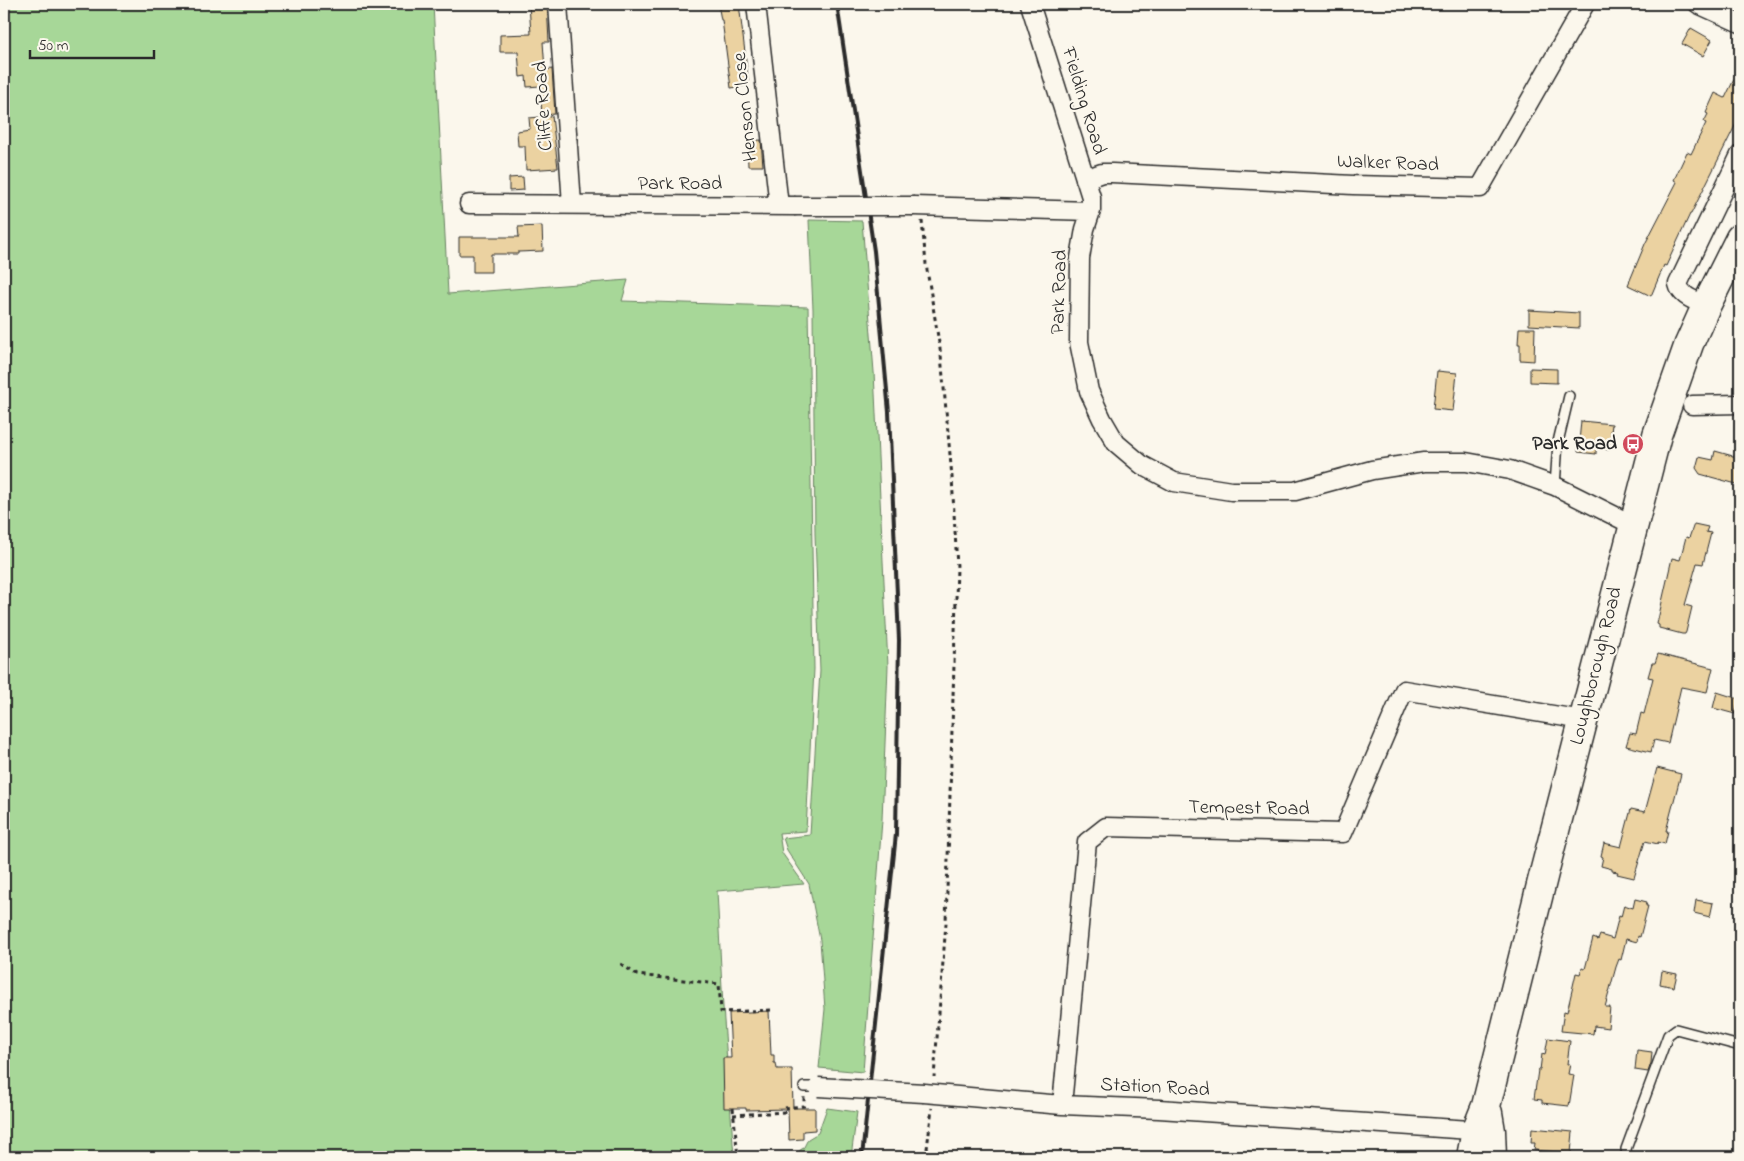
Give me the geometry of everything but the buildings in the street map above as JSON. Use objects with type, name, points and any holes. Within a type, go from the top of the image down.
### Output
[{"type":"highway","name":"Loughborough Road","points":[[1471,1157],[1486,1131],[1584,720],[1657,435],[1689,344],[1740,238]]},
{"type":"street","name":"Cliffe Road","points":[[558,4],[572,204]]},
{"type":"street","name":"Henson Close","points":[[756,4],[786,206]]},
{"type":"street","name":"Fielding Road","points":[[1030,4],[1091,197],[1091,211]]},
{"type":"street","name":"Walker Road","points":[[1085,179],[1102,173],[1112,173],[1353,185],[1480,188],[1585,4]]},
{"type":"street","points":[[1698,4],[1740,23]]},
{"type":"street","points":[[1706,306],[1684,295],[1678,284],[1740,155]]},
{"type":"street","name":"Park Road","points":[[469,204],[918,206],[1091,211],[1085,229],[1080,258],[1079,342],[1085,372],[1089,391],[1106,427],[1116,443],[1142,465],[1174,482],[1231,491],[1295,491],[1372,470],[1424,462],[1466,462],[1502,468],[1555,486],[1633,525]]},
{"type":"street","points":[[1692,405],[1740,404]]},
{"type":"street","name":"Tempest Road","points":[[1062,1105],[1087,842],[1106,828],[1343,833],[1404,690],[1584,720]]},
{"type":"street","name":"Station Road","points":[[811,1087],[1062,1105],[1159,1109],[1486,1131]]},
{"type":"lane","points":[[1555,486],[1558,442],[1569,396]]},
{"type":"lane","points":[[1627,1157],[1626,1149],[1668,1035],[1676,1029],[1740,1046]]},
{"type":"path","points":[[918,206],[941,355],[952,477],[957,567],[946,923],[928,1094],[929,1143],[926,1157]]},
{"type":"path","points":[[621,964],[637,975],[718,984],[721,1012],[774,1010]]},
{"type":"path","points":[[733,1115],[784,1112],[784,1108],[804,1106],[811,1087]]},
{"type":"path","points":[[733,1108],[738,1157]]},
{"type":"green space","points":[[4,4],[433,4],[448,294],[628,280],[622,301],[808,307],[814,669],[806,831],[779,833],[782,853],[804,884],[717,891],[734,1157],[4,1157]]},
{"type":"green space","points":[[809,220],[862,221],[874,372],[888,666],[882,820],[863,1072],[819,1068],[825,1009],[820,940],[809,884],[787,850],[783,838],[810,835],[820,671],[815,534],[813,309]]},
{"type":"green space","points":[[827,1108],[857,1112],[851,1157],[795,1157],[808,1139],[818,1133]]},
{"type":"railway","points":[[837,4],[874,251],[889,412],[899,640],[896,834],[862,1157]]},
{"type":"place","name":"Park Road","points":[[1633,444]]}]
